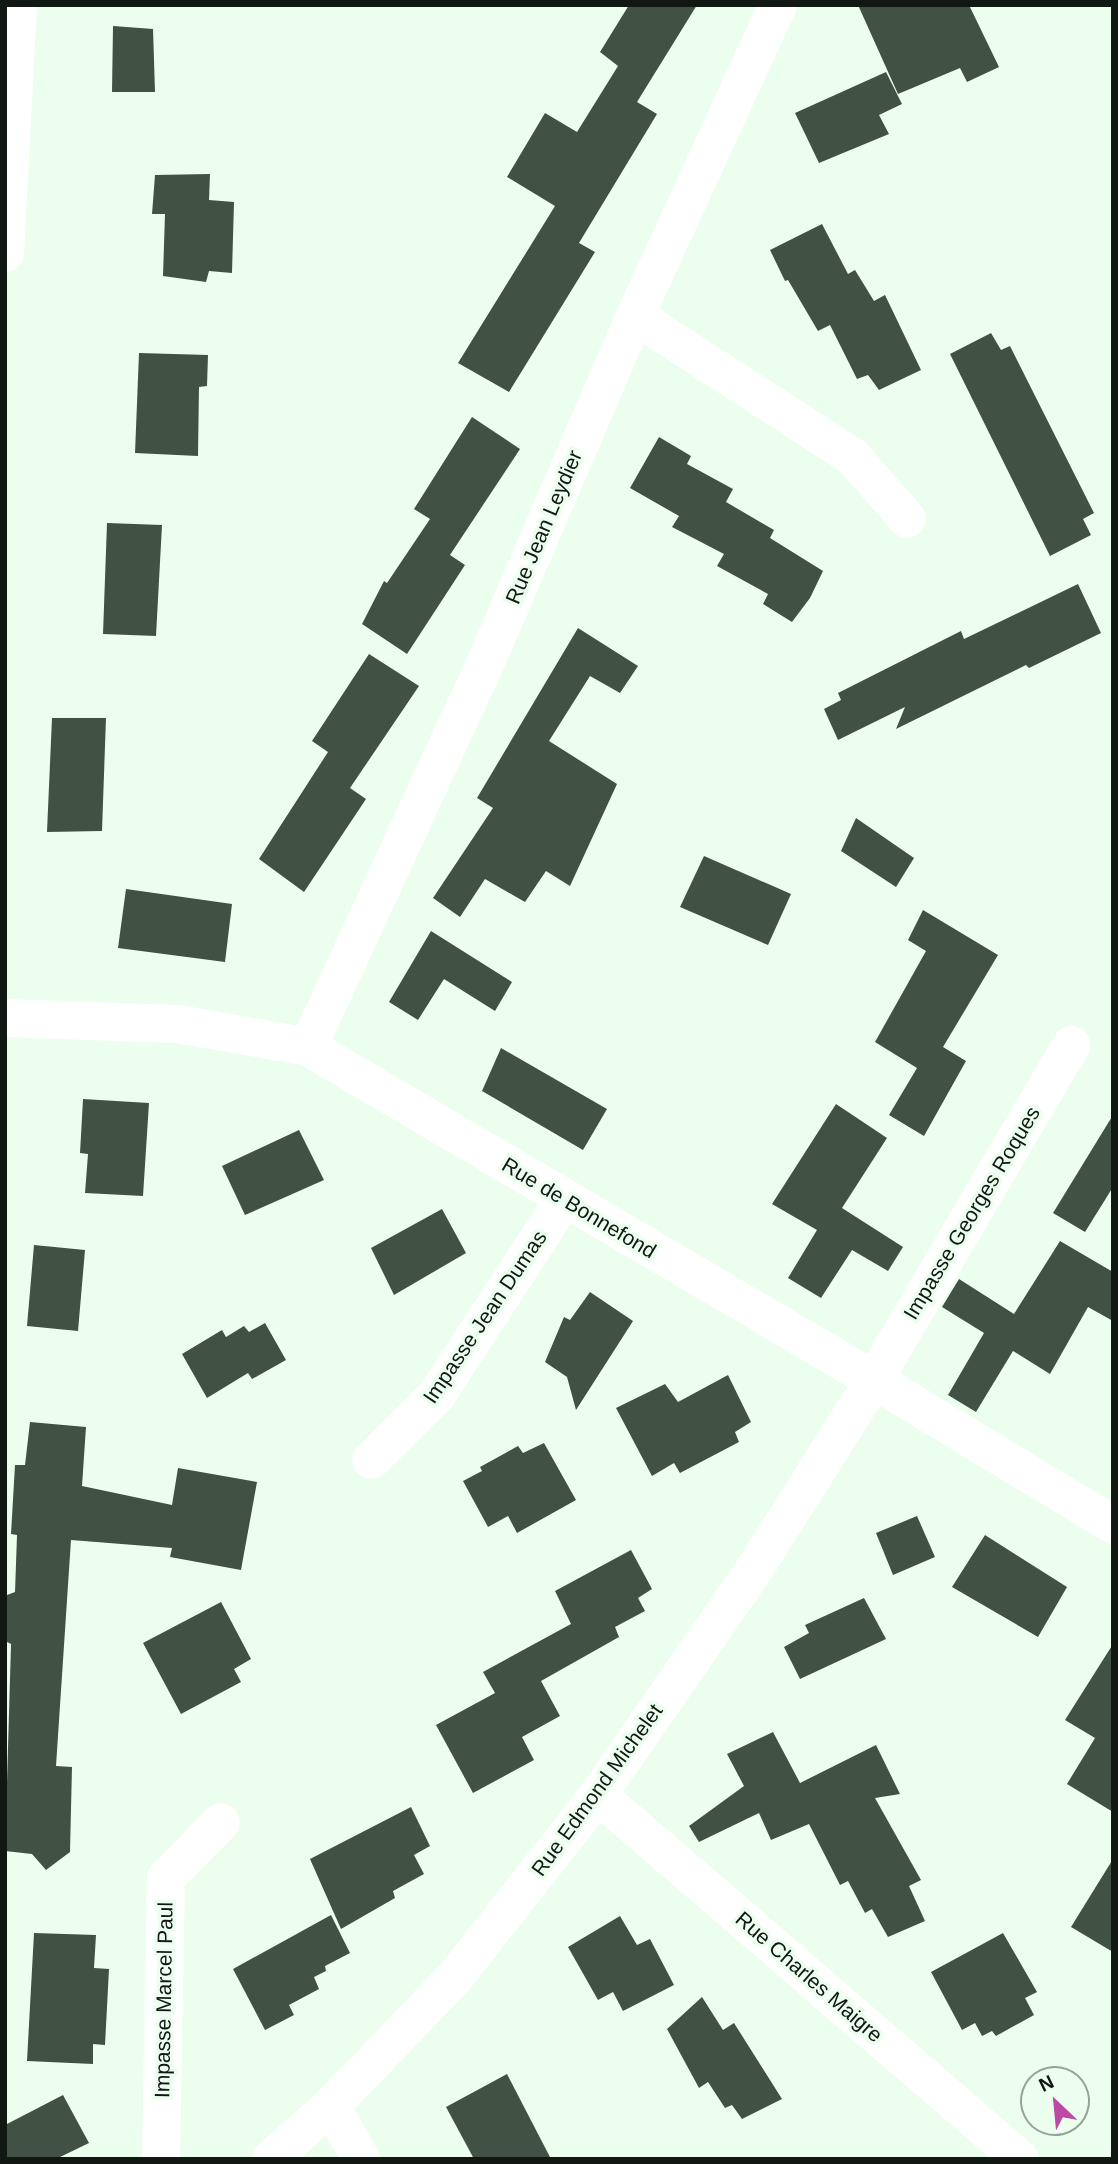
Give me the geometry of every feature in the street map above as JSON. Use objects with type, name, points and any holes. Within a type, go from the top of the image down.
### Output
[{"type":"street","points":[[5,253],[18,5]]},
{"type":"street","name":"Rue Jean Leydier","points":[[308,1047],[485,664],[635,316],[778,5]]},
{"type":"street","points":[[635,316],[853,457],[907,519]]},
{"type":"street","name":"Rue de Bonnefond","points":[[5,1018],[178,1024],[308,1047],[874,1380],[1113,1525]]},
{"type":"street","name":"Impasse Georges Roques","points":[[874,1380],[1071,1045]]},
{"type":"street","name":"Impasse Jean Dumas","points":[[371,1460],[436,1396],[564,1199]]},
{"type":"street","name":"Rue Edmond Michelet","points":[[271,2159],[331,2106],[455,1977],[598,1795],[757,1565],[874,1380]]},
{"type":"street","name":"Rue Charles Maigre","points":[[598,1795],[1020,2159]]},
{"type":"street","name":"Impasse Marcel Paul","points":[[161,2159],[166,1878],[221,1822]]},
{"type":"street","points":[[331,2106],[361,2159]]},
{"type":"building","points":[[629,5],[697,5],[637,102],[657,114],[579,243],[595,252],[509,392],[458,363],[555,206],[507,177],[545,113],[577,132],[618,66],[600,52]]},
{"type":"building","points":[[858,5],[969,5],[999,67],[967,82],[960,68],[898,94]]},
{"type":"building","points":[[113,26],[153,29],[155,92],[112,92]]},
{"type":"building","points":[[886,72],[902,104],[879,115],[889,134],[819,163],[795,113]]},
{"type":"building","points":[[210,174],[209,200],[234,202],[232,273],[209,271],[206,282],[163,276],[165,214],[152,214],[155,175]]},
{"type":"building","points":[[822,224],[848,274],[855,270],[874,301],[885,295],[921,370],[879,390],[868,375],[857,379],[830,325],[818,331],[788,280],[785,281],[770,250]]},
{"type":"building","points":[[991,333],[1001,350],[1010,346],[1094,513],[1083,519],[1091,535],[1050,556],[950,354]]},
{"type":"building","points":[[139,353],[208,355],[207,386],[199,387],[198,456],[135,453]]},
{"type":"building","points":[[472,417],[520,449],[450,555],[465,565],[407,654],[362,624],[384,581],[387,583],[430,519],[414,509]]},
{"type":"building","points":[[659,437],[691,456],[687,464],[733,489],[726,502],[774,530],[770,538],[823,571],[810,598],[792,622],[763,604],[768,594],[717,566],[724,554],[672,527],[679,516],[630,488]]},
{"type":"building","points":[[107,523],[162,525],[156,636],[103,634]]},
{"type":"building","points":[[1078,584],[1101,633],[1029,668],[1026,665],[896,729],[905,707],[838,740],[824,709],[841,700],[838,693],[961,631],[964,639]]},
{"type":"building","points":[[578,628],[638,666],[620,693],[590,676],[549,741],[617,784],[570,886],[546,871],[525,902],[485,879],[460,917],[433,898],[493,808],[477,798]]},
{"type":"building","points":[[369,654],[419,686],[350,788],[366,799],[304,892],[259,859],[328,752],[312,741]]},
{"type":"building","points":[[52,718],[106,718],[102,831],[47,832]]},
{"type":"building","points":[[856,818],[914,858],[896,887],[841,851]]},
{"type":"building","points":[[704,856],[791,894],[768,945],[680,907]]},
{"type":"building","points":[[126,889],[232,904],[225,962],[118,948]]},
{"type":"building","points":[[923,910],[998,955],[943,1047],[966,1061],[924,1136],[889,1115],[917,1068],[875,1042],[926,951],[908,940]]},
{"type":"building","points":[[431,931],[512,982],[495,1011],[444,979],[418,1020],[389,1002]]},
{"type":"building","points":[[501,1048],[607,1109],[583,1150],[482,1091]]},
{"type":"building","points":[[83,1099],[149,1103],[143,1196],[85,1193],[88,1154],[80,1153]]},
{"type":"building","points":[[836,1104],[887,1138],[842,1208],[903,1247],[888,1271],[852,1250],[821,1298],[788,1278],[817,1230],[772,1204]]},
{"type":"building","points":[[1113,1115],[1113,1187],[1085,1232],[1053,1213]]},
{"type":"building","points":[[299,1130],[324,1180],[245,1215],[222,1166]]},
{"type":"building","points":[[442,1209],[466,1253],[394,1295],[371,1248]]},
{"type":"building","points":[[1060,1241],[1113,1272],[1113,1321],[1088,1307],[1050,1374],[1013,1351],[976,1412],[948,1395],[984,1333],[942,1307],[959,1279],[1014,1314]]},
{"type":"building","points":[[34,1245],[85,1250],[78,1331],[27,1326]]},
{"type":"building","points":[[590,1292],[633,1321],[576,1410],[567,1377],[545,1362],[564,1317],[570,1320]]},
{"type":"building","points":[[265,1323],[286,1360],[252,1379],[248,1373],[207,1398],[182,1354],[222,1330],[226,1337],[244,1326],[249,1332]]},
{"type":"building","points":[[728,1375],[751,1422],[735,1432],[739,1442],[680,1473],[674,1463],[652,1476],[616,1408],[665,1384],[678,1402]]},
{"type":"building","points":[[30,1422],[86,1427],[82,1486],[172,1505],[178,1468],[257,1482],[241,1570],[170,1557],[172,1548],[71,1540],[56,1766],[72,1767],[70,1852],[46,1870],[32,1854],[5,1851],[11,1644],[5,1641],[5,1617],[7,1595],[15,1592],[17,1535],[11,1534],[15,1465],[25,1465]]},
{"type":"building","points":[[544,1443],[576,1500],[517,1533],[508,1516],[488,1527],[463,1481],[482,1471],[480,1467],[518,1446],[523,1453]]},
{"type":"building","points":[[917,1516],[935,1557],[893,1575],[876,1533]]},
{"type":"building","points":[[985,1535],[1067,1587],[1038,1637],[952,1587]]},
{"type":"building","points":[[631,1550],[652,1589],[638,1598],[645,1611],[615,1627],[619,1637],[541,1681],[560,1716],[522,1737],[534,1760],[473,1793],[436,1725],[495,1693],[483,1672],[571,1624],[555,1591]]},
{"type":"building","points":[[864,1598],[886,1639],[800,1679],[784,1647],[809,1633],[805,1625]]},
{"type":"building","points":[[221,1602],[251,1659],[234,1669],[241,1682],[181,1714],[143,1643]]},
{"type":"building","points":[[1113,1644],[1113,1812],[1067,1784],[1095,1738],[1065,1720]]},
{"type":"building","points":[[773,1732],[800,1783],[876,1745],[900,1794],[875,1798],[921,1880],[909,1886],[925,1921],[888,1937],[872,1909],[865,1913],[848,1881],[840,1885],[809,1824],[771,1840],[759,1813],[699,1842],[689,1826],[744,1786],[727,1754]]},
{"type":"building","points":[[411,1807],[430,1846],[414,1855],[424,1874],[393,1891],[395,1898],[341,1929],[310,1859]]},
{"type":"building","points":[[1113,1859],[1113,1952],[1071,1927]]},
{"type":"building","points":[[331,1915],[350,1953],[325,1966],[326,1971],[314,1977],[319,1989],[289,2005],[294,2015],[265,2030],[233,1969]]},
{"type":"building","points":[[620,1916],[637,1945],[650,1939],[674,1985],[623,2011],[613,1992],[598,2000],[568,1947]]},
{"type":"building","points":[[34,1933],[96,1935],[94,1968],[109,1969],[105,2045],[93,2044],[93,2064],[27,2061]]},
{"type":"building","points":[[1003,1933],[1037,1992],[1025,1998],[1034,2015],[996,2036],[992,2031],[982,2036],[975,2023],[962,2030],[931,1972]]},
{"type":"building","points":[[702,1997],[723,2030],[734,2023],[782,2099],[742,2119],[732,2105],[725,2108],[708,2082],[699,2088],[667,2029]]},
{"type":"building","points":[[507,2074],[551,2159],[474,2159],[446,2107]]},
{"type":"building","points":[[63,2095],[89,2143],[56,2159],[5,2159],[5,2125]]}]
